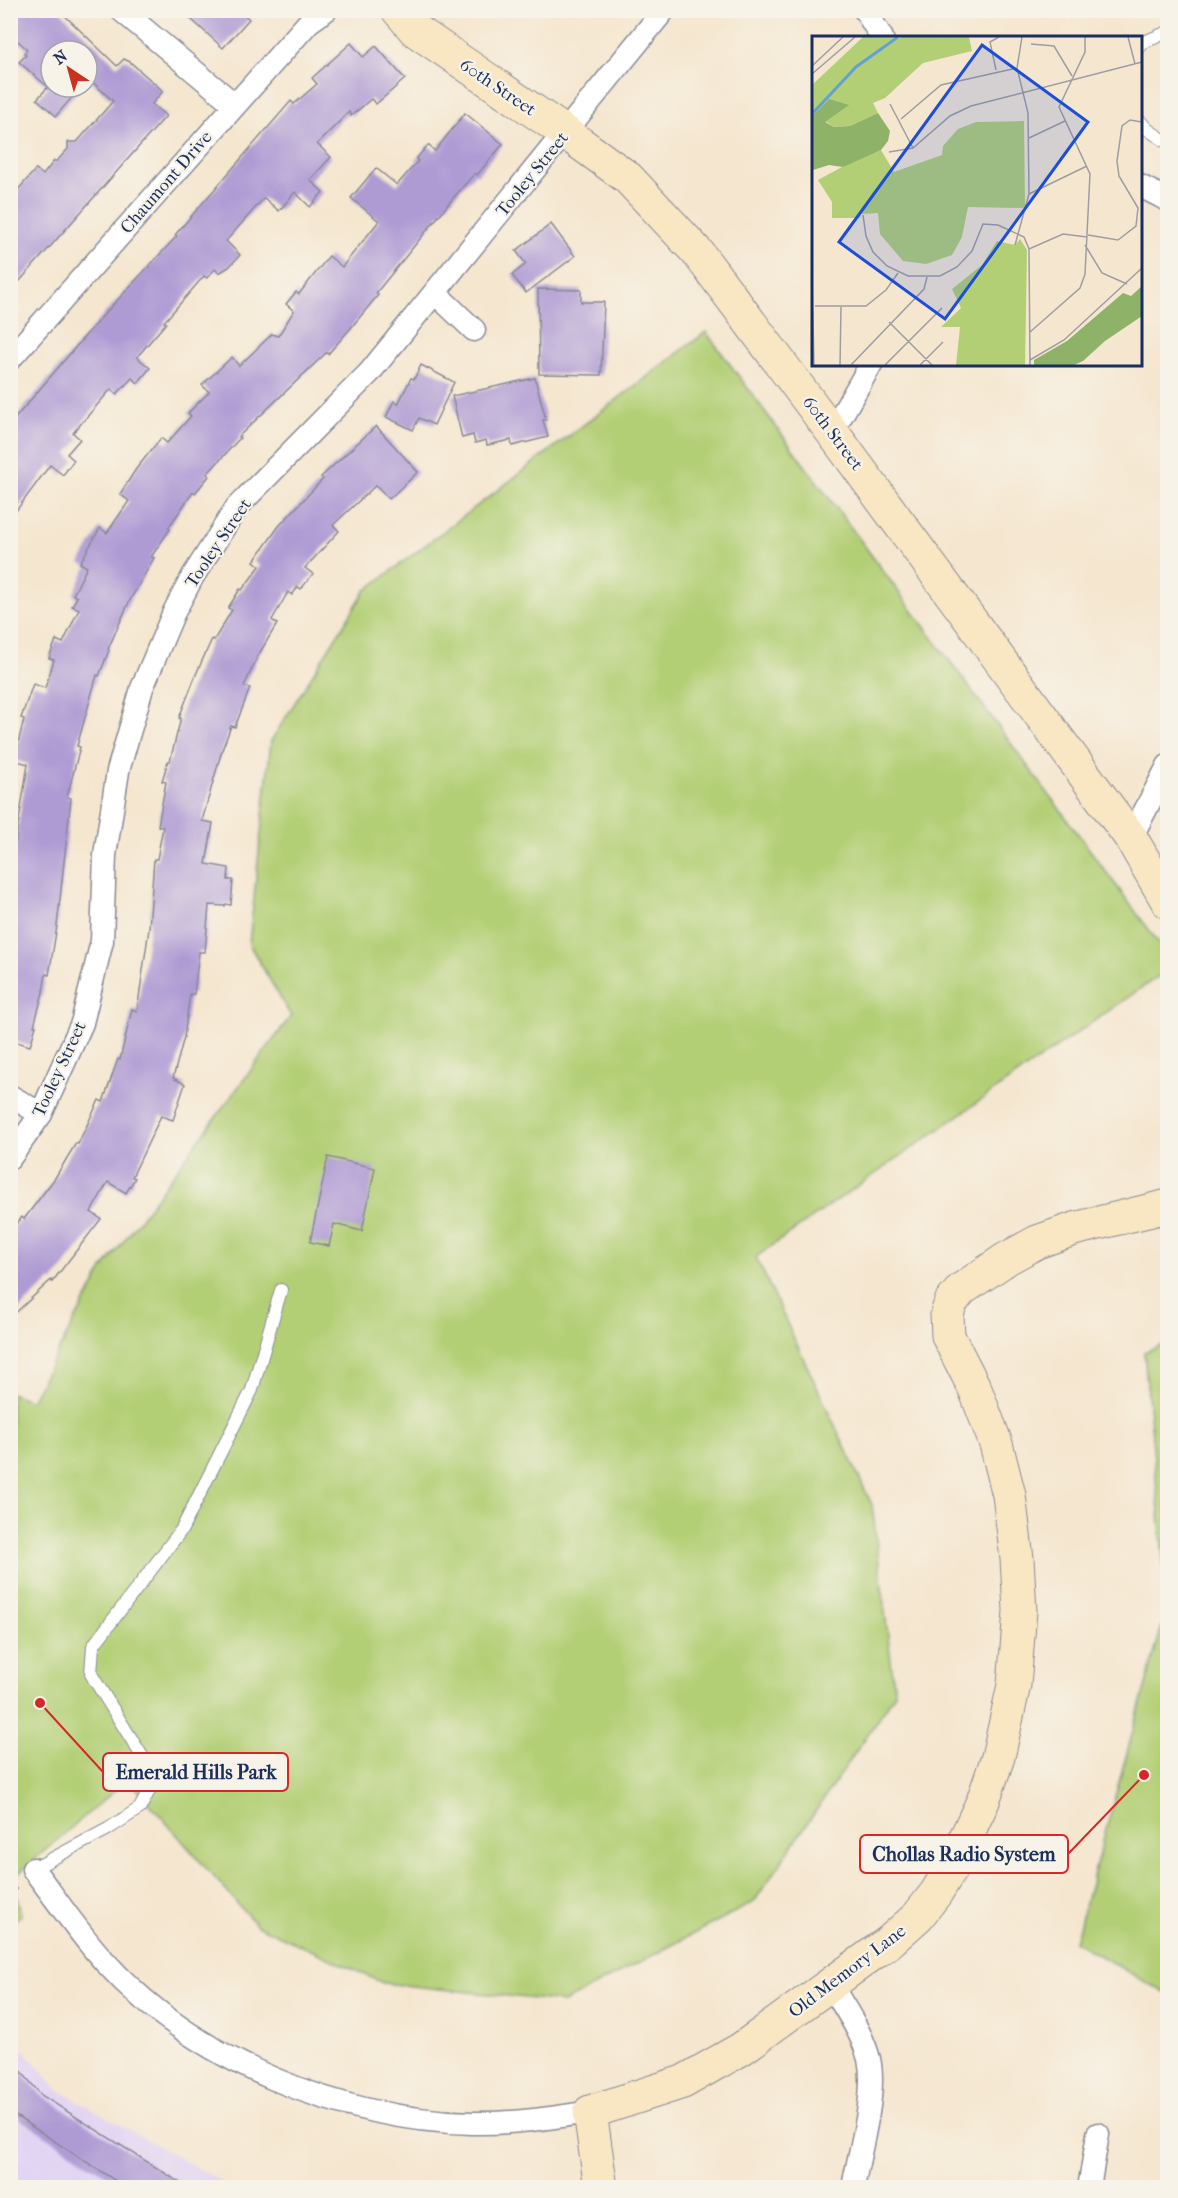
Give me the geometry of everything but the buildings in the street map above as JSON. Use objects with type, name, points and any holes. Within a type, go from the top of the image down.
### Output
[{"type":"street","points":[[121,10],[235,105]]},
{"type":"street","name":"Chaumont Drive","points":[[10,359],[309,22],[326,10]]},
{"type":"street","name":"60th Street","points":[[398,10],[415,30],[628,178],[698,253],[1131,838],[1167,902]]},
{"type":"street","name":"Tooley Street","points":[[10,1158],[41,1114],[82,1023],[102,941],[105,855],[118,771],[142,688],[174,612],[204,558],[237,507],[370,372],[664,10]]},
{"type":"street","points":[[865,10],[881,36]]},
{"type":"street","points":[[1142,187],[1167,200]]},
{"type":"street","points":[[435,293],[474,330]]},
{"type":"street","points":[[832,432],[870,366]]},
{"type":"street","points":[[1131,838],[1167,765]]},
{"type":"street","points":[[10,1096],[41,1114]]},
{"type":"street","name":"Old Memory Lane","points":[[33,1869],[106,1963],[163,2015],[232,2059],[302,2091],[348,2104],[400,2116],[456,2122],[518,2122],[590,2112],[683,2082],[741,2049],[889,1942],[918,1916],[950,1870],[983,1801],[998,1757],[1014,1685],[1020,1611],[1017,1559],[1009,1495],[996,1444],[975,1389],[948,1336],[947,1314],[951,1302],[962,1289],[1006,1259],[1037,1242],[1074,1229],[1167,1206]]},
{"type":"street","points":[[831,1985],[858,2030],[869,2060],[871,2091],[853,2187]]},
{"type":"street","points":[[590,2112],[601,2187]]},
{"type":"street","points":[[1089,2187],[1098,2134]]},
{"type":"lane","points":[[1142,44],[1167,32]]},
{"type":"lane","points":[[1142,123],[1167,143]]},
{"type":"lane","points":[[33,1869],[108,1829],[140,1808],[150,1789],[145,1761],[91,1674],[93,1646],[182,1529],[252,1390],[281,1290]]},
{"type":"shaded area","points":[[10,2034],[57,2089],[231,2187],[11,2187]]},
{"type":"green space","points":[[706,332],[1167,954],[1167,970],[756,1257],[872,1505],[895,1694],[754,1902],[564,2002],[383,1983],[256,1925],[128,1779],[13,1878],[21,1915],[11,1923],[11,1393],[31,1401],[103,1269],[291,1016],[249,944],[271,741],[365,591]]},
{"type":"green space","points":[[1167,1343],[1167,1598],[1144,1352]]},
{"type":"green space","points":[[1167,1608],[1167,1994],[1075,1942]]},
{"type":"place","name":"Emerald Hills Park","points":[[40,1703]]},
{"type":"place","name":"Chollas Radio System","points":[[1144,1775]]}]
